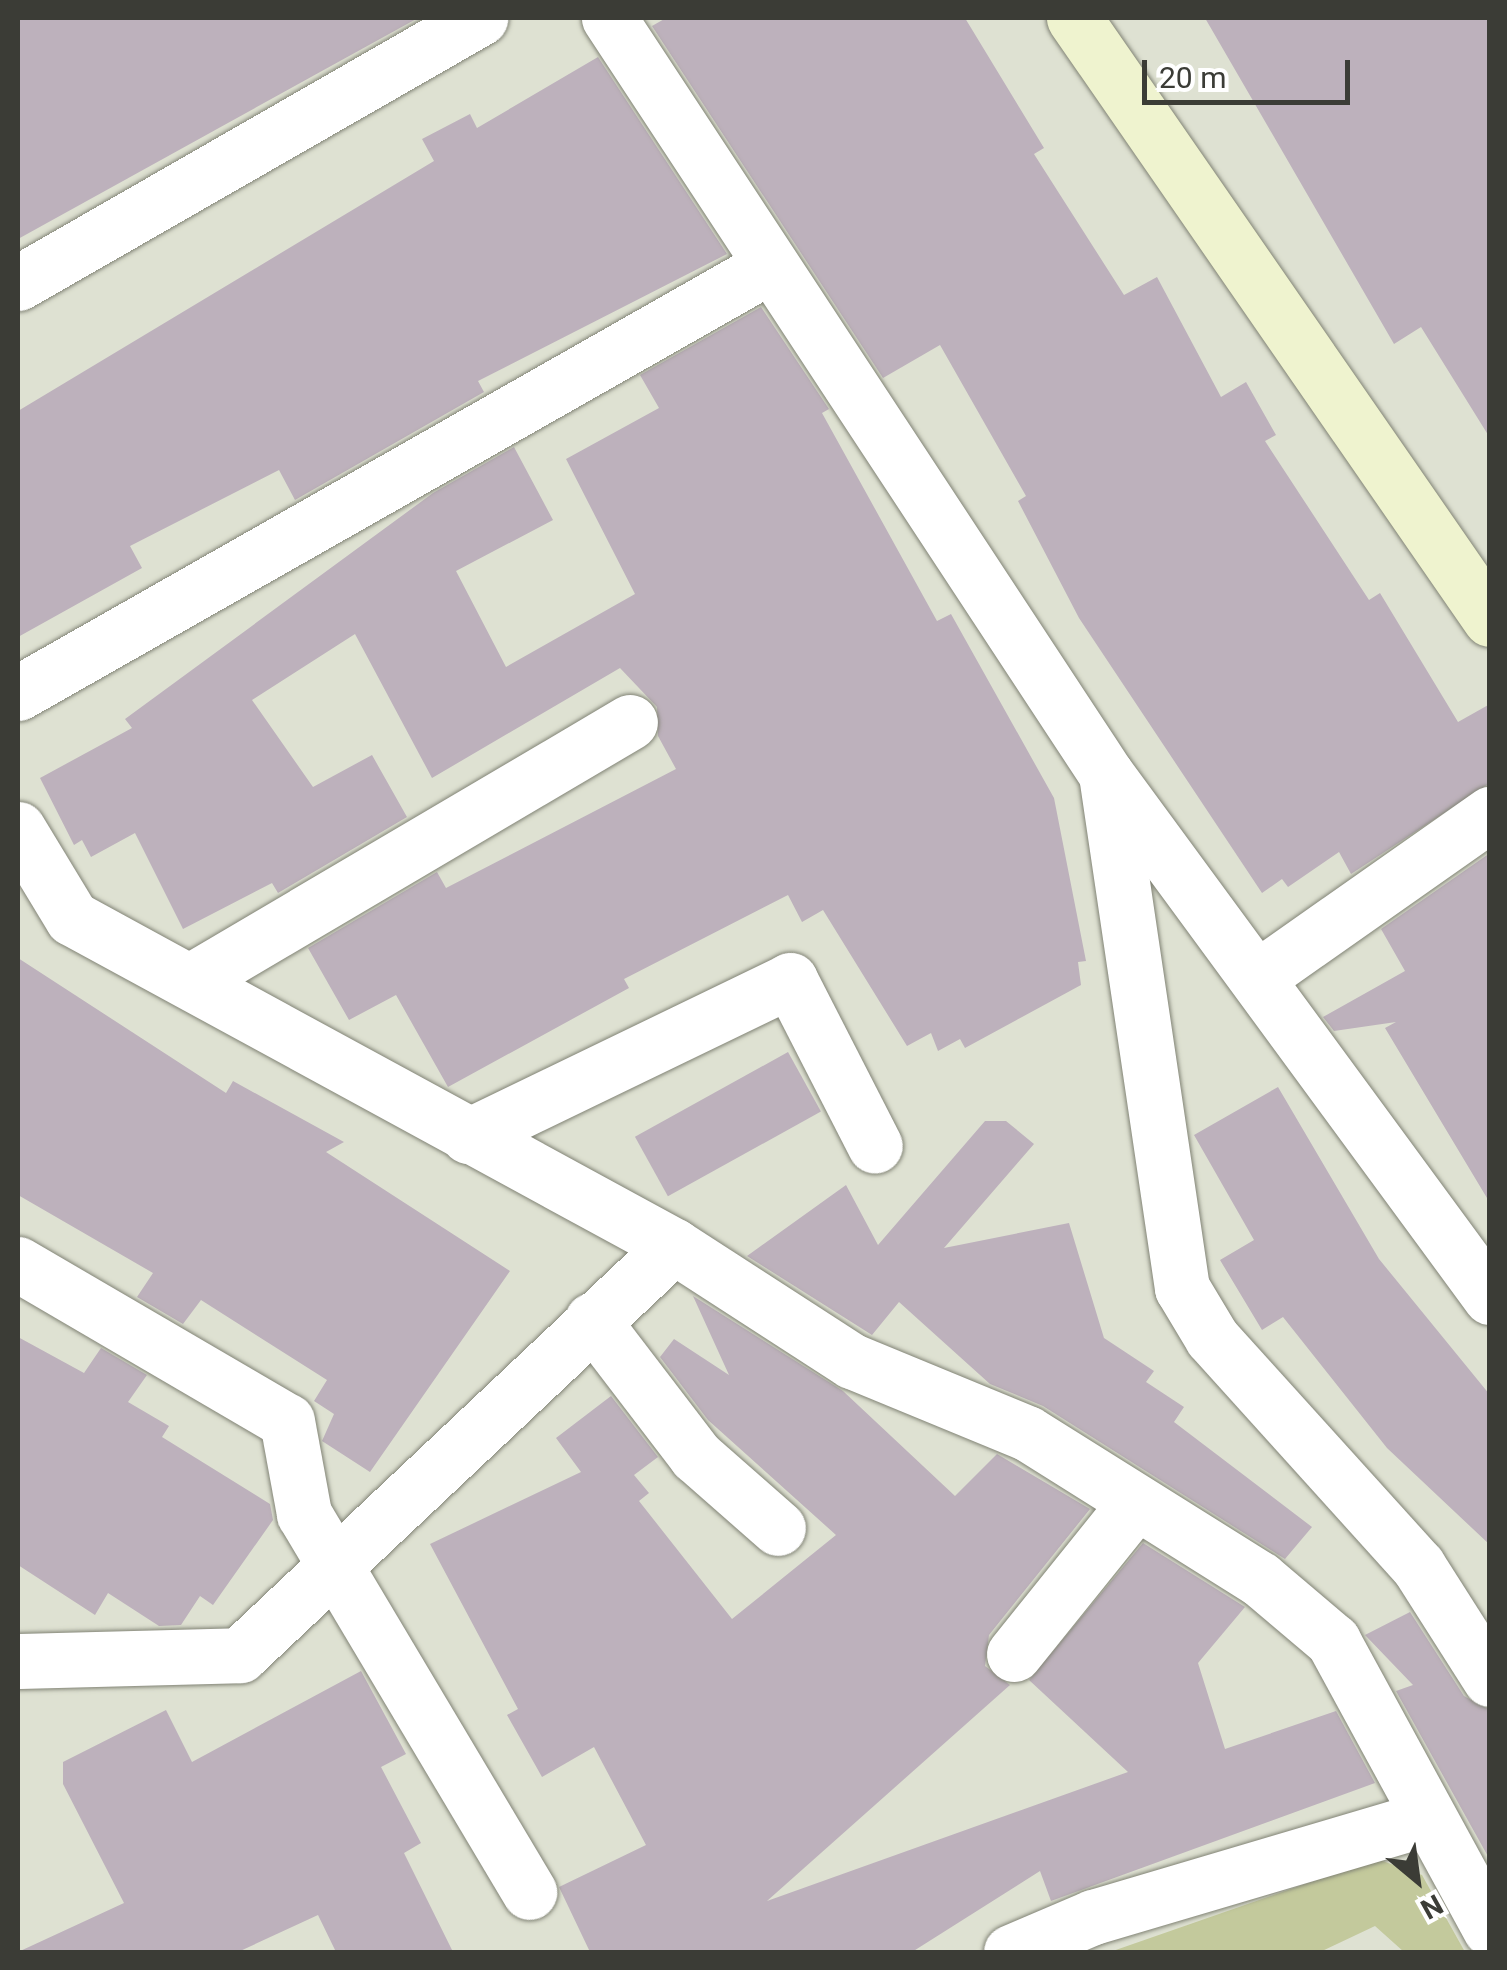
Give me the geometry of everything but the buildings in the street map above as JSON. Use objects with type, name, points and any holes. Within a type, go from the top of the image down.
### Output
[{"type":"street","points":[[18,284],[480,18]]},
{"type":"street","points":[[609,18],[768,267],[1106,774],[1490,1297]]},
{"type":"street","points":[[1074,18],[1490,619]]},
{"type":"street","points":[[18,693],[768,267]]},
{"type":"street","points":[[194,979],[630,722]]},
{"type":"street","points":[[1106,774],[1182,1288],[1212,1338],[1418,1566],[1490,1679]]},
{"type":"street","points":[[1258,977],[1490,814]]},
{"type":"street","points":[[18,830],[72,918],[194,979],[468,1136],[674,1246],[852,1361],[1027,1434],[1260,1579],[1332,1641],[1409,1768],[1427,1818],[1490,1928]]},
{"type":"street","points":[[468,1136],[790,980],[875,1146]]},
{"type":"street","points":[[18,1660],[240,1655],[674,1246]]},
{"type":"street","points":[[18,1264],[287,1421],[304,1514],[340,1563],[529,1892]]},
{"type":"street","points":[[592,1320],[696,1456],[778,1528]]},
{"type":"street","points":[[1014,1654],[1136,1502]]},
{"type":"street","points":[[1010,1952],[1094,1917],[1427,1818]]},
{"type":"green space","points":[[1377,1859],[1422,1875],[1465,1952],[1404,1952],[1375,1926],[1320,1952],[1110,1952]]}]
